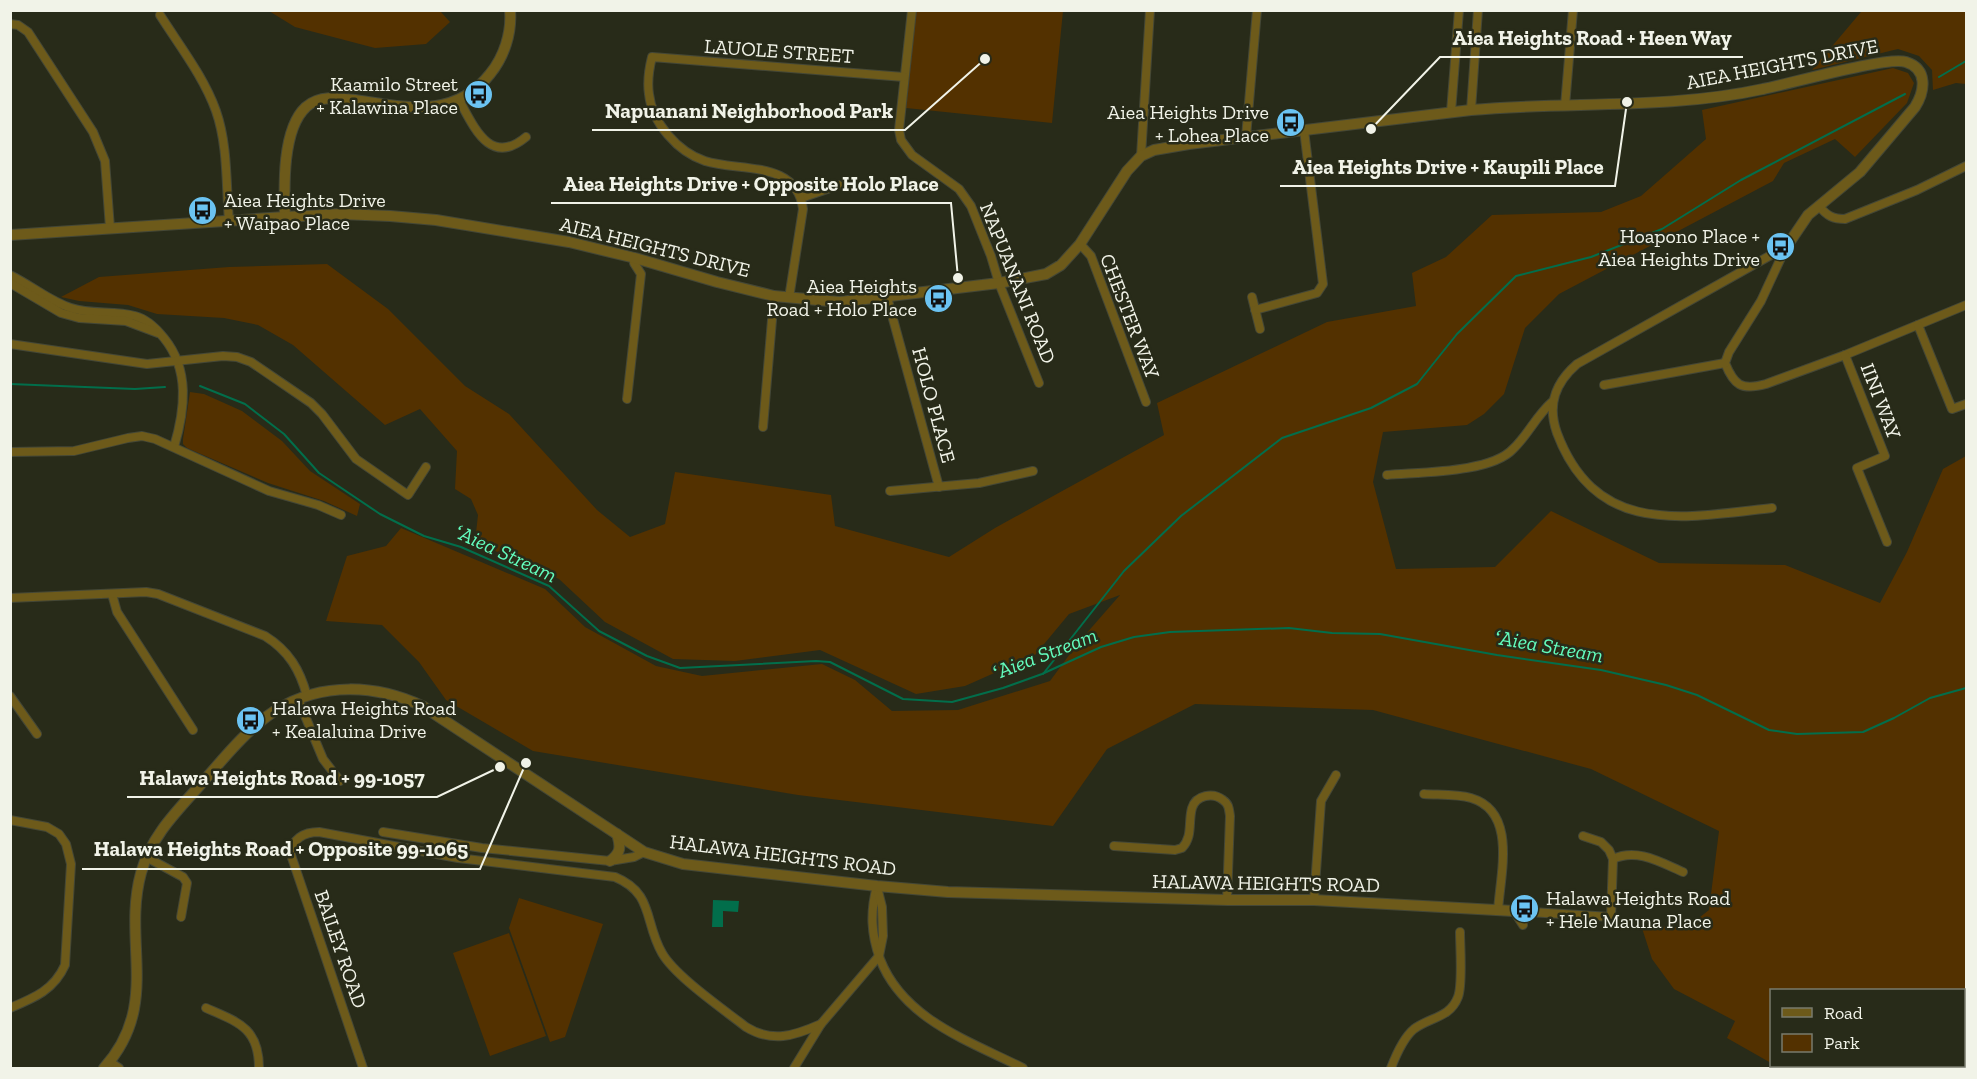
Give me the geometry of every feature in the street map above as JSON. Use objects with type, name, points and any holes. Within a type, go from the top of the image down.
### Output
[{"type":"street","points":[[285,217],[286,161],[289,142],[294,126],[307,107],[324,99],[340,98],[420,108],[448,105],[459,100],[472,93],[496,67],[504,51],[509,32],[510,10]]},
{"type":"street","name":"NAPUANANI ROAD","points":[[912,10],[899,130],[901,140],[912,155],[959,189],[971,206],[1039,383]]},
{"type":"street","points":[[1141,156],[1150,10]]},
{"type":"street","points":[[1246,137],[1257,10]]},
{"type":"street","points":[[1451,112],[1459,10]]},
{"type":"street","points":[[1471,110],[1478,10]]},
{"type":"street","points":[[1565,106],[1573,10]]},
{"type":"street","points":[[160,15],[198,76],[215,109],[223,145],[229,221]]},
{"type":"street","points":[[10,24],[18,25],[28,32],[93,132],[105,161],[110,228]]},
{"type":"street","name":"LAUOLE STREET","points":[[801,198],[795,185],[783,177],[766,171],[705,161],[686,151],[670,138],[656,117],[649,96],[648,75],[652,57],[904,77]]},
{"type":"street","name":"AIEA HEIGHTS DRIVE","points":[[11,235],[341,214],[390,216],[436,220],[569,242],[774,296],[840,302],[999,283],[1046,274],[1061,265],[1080,244],[1127,171],[1141,156],[1154,150],[1471,110],[1614,106],[1706,100],[1888,61],[1905,62],[1916,68],[1922,75],[1923,82],[1922,96],[1915,107],[1860,172],[1808,215],[1786,246],[1766,291],[1729,352],[1725,363]]},
{"type":"street","points":[[459,100],[477,132],[489,144],[511,146],[526,137]]},
{"type":"street","points":[[1255,310],[1317,293],[1323,284],[1304,130]]},
{"type":"street","points":[[1819,206],[1825,214],[1835,219],[1845,219],[1917,190],[1966,166]]},
{"type":"street","points":[[789,298],[802,209],[801,198],[839,185]]},
{"type":"street","name":"CHESTER WAY","points":[[1080,244],[1091,256],[1146,402]]},
{"type":"street","points":[[1772,508],[1707,516],[1669,517],[1632,511],[1613,503],[1579,475],[1565,453],[1555,425],[1552,402],[1555,390],[1566,374],[1577,364],[1786,246]]},
{"type":"street","points":[[627,399],[641,273],[634,263],[635,258]]},
{"type":"street","points":[[10,275],[59,304],[74,309],[138,317],[148,322],[160,333],[174,350],[183,385],[182,420],[174,447]]},
{"type":"street","points":[[10,283],[61,313],[79,318],[126,321],[160,333]]},
{"type":"street","points":[[763,427],[774,296]]},
{"type":"street","name":"HOLO PLACE","points":[[887,297],[939,487]]},
{"type":"street","points":[[1252,297],[1260,329]]},
{"type":"street","points":[[1604,384],[1725,363],[1732,380],[1742,386],[1753,388],[1845,355],[1966,305]]},
{"type":"street","points":[[1918,326],[1952,409],[1966,404]]},
{"type":"street","points":[[10,344],[147,364],[223,356],[237,357],[251,362],[311,402],[356,459],[408,495],[426,467]]},
{"type":"street","name":"IINI WAY","points":[[1845,355],[1885,456],[1857,468],[1887,542]]},
{"type":"street","points":[[1387,475],[1476,467],[1497,462],[1513,450],[1552,402]]},
{"type":"street","points":[[10,452],[74,451],[142,436],[174,447],[269,491],[318,505],[341,515]]},
{"type":"street","name":"HOLO PLACE","points":[[890,491],[979,483],[1033,471]]},
{"type":"street","points":[[10,598],[146,592],[158,594],[265,636],[287,652],[296,666],[302,698],[323,759],[340,781]]},
{"type":"street","points":[[112,594],[117,612],[193,730]]},
{"type":"street","name":"HALAWA HEIGHTS ROAD","points":[[111,1066],[136,1001],[138,979],[136,900],[146,857],[155,839],[170,818],[243,738],[276,711],[302,698],[323,692],[357,688],[406,698],[440,717],[644,852],[683,864],[948,892],[1227,900],[1314,900],[1611,917],[1613,859]]},
{"type":"street","points":[[10,696],[37,734]]},
{"type":"street","points":[[1314,900],[1321,801],[1336,776]]},
{"type":"street","points":[[1424,794],[1470,798],[1484,804],[1499,822],[1504,837],[1498,910]]},
{"type":"street","points":[[1114,846],[1174,850],[1182,848],[1189,837],[1192,808],[1195,802],[1203,796],[1213,795],[1222,799],[1229,806],[1230,816],[1227,900]]},
{"type":"street","points":[[10,820],[47,827],[59,834],[66,844],[70,864],[65,966],[60,976],[44,993],[10,1008]]},
{"type":"street","name":"BAILEY ROAD","points":[[363,1068],[291,855],[291,849],[297,839],[312,832],[458,858],[615,877],[628,882],[638,892],[645,903],[661,952],[673,968],[746,1027],[769,1037],[804,1031],[820,1024]]},
{"type":"street","points":[[383,832],[482,848],[610,861],[634,857],[644,852]]},
{"type":"street","points":[[610,861],[620,852],[617,834]]},
{"type":"street","points":[[1583,836],[1601,842],[1609,850],[1613,859],[1635,854],[1649,857],[1683,872]]},
{"type":"street","points":[[146,857],[183,877],[187,882],[181,917]]},
{"type":"street","points":[[794,1068],[820,1024],[879,956],[883,936],[882,907],[876,886]]},
{"type":"street","points":[[1514,911],[1523,925]]},
{"type":"street","points":[[1391,1068],[1402,1045],[1415,1028],[1450,1010],[1459,995],[1460,932]]},
{"type":"street","points":[[879,956],[898,991],[910,1005],[928,1019],[1023,1068]]},
{"type":"street","points":[[206,1008],[245,1028],[252,1037],[260,1068]]},
{"type":"green space","points":[[1867,10],[1966,11],[1966,84],[1956,83],[1933,90],[1932,70],[1919,56],[1898,49],[1812,70],[1861,12]]},
{"type":"green space","points":[[269,11],[440,11],[450,22],[426,44],[375,48],[295,27]]},
{"type":"green space","points":[[916,11],[1063,11],[1052,123],[906,108]]},
{"type":"green space","points":[[1893,68],[1908,73],[1914,83],[1907,103],[1855,157],[1835,139],[1784,163],[1773,181],[1559,294],[1525,328],[1504,394],[1484,414],[1467,425],[1383,432],[1373,482],[1396,569],[1495,567],[1551,511],[1659,563],[1785,565],[1880,603],[1907,552],[1943,469],[1966,456],[1966,1068],[1778,1067],[1965,1067],[1965,989],[1770,989],[1770,1062],[1727,1038],[1735,1021],[1674,989],[1652,959],[1641,925],[1686,928],[1709,910],[1719,831],[1591,769],[1373,710],[1195,704],[1107,749],[1053,826],[798,795],[533,751],[446,700],[419,662],[382,625],[326,621],[347,556],[386,546],[401,528],[545,589],[585,627],[656,666],[702,676],[822,664],[855,680],[892,711],[958,710],[1050,681],[1078,643],[1120,595],[1069,614],[1035,655],[965,686],[916,694],[820,650],[735,661],[673,659],[605,622],[559,579],[475,542],[478,515],[471,499],[455,489],[457,451],[420,409],[385,425],[293,345],[258,325],[224,318],[157,314],[128,305],[79,301],[61,297],[99,277],[229,267],[327,264],[388,309],[465,386],[509,414],[597,510],[630,537],[665,524],[675,472],[831,495],[835,526],[949,557],[995,528],[1164,435],[1157,403],[1327,322],[1416,306],[1412,273],[1446,257],[1492,215],[1601,212],[1641,196],[1706,139],[1702,110]]},
{"type":"green space","points":[[190,392],[204,394],[242,411],[282,441],[310,471],[360,504],[357,516],[324,501],[268,483],[187,448],[183,444],[183,439]]},
{"type":"green space","points":[[519,898],[603,924],[565,1037],[550,1042],[509,928]]},
{"type":"green space","points":[[509,933],[546,1036],[490,1056],[453,953]]},
{"type":"shaded area","points":[[713,900],[739,901],[738,912],[723,911],[723,927],[712,927]]},
{"type":"waterway","points":[[1939,77],[1966,61]]},
{"type":"waterway","points":[[1043,674],[1124,571],[1181,516],[1282,438],[1371,408],[1417,384],[1457,334],[1516,276],[1591,257],[1662,229],[1741,180],[1905,94]]},
{"type":"waterway","name":"ʻAiea Stream","points":[[10,384],[135,389],[165,387]]},
{"type":"waterway","name":"ʻAiea Stream","points":[[200,386],[245,404],[284,434],[319,473],[380,514],[424,536],[461,547],[549,586],[599,631],[647,656],[680,668],[830,662],[903,699],[952,702],[1003,688],[1042,674],[1101,647],[1134,637],[1170,632],[1289,628],[1332,633],[1380,634],[1497,655],[1601,670],[1666,685],[1697,695],[1769,730],[1797,734],[1863,732],[1930,698],[1966,688]]},
{"type":"place","name":"Napuanani Neighborhood Park","points":[[985,59]]},
{"type":"place","name":"Kaamilo Street + Kalawina Place","points":[[479,95]]},
{"type":"place","name":"Aiea Heights Drive + Kaupili Place","points":[[1627,102]]},
{"type":"place","name":"Aiea Heights Drive + Lohea Place","points":[[1290,123]]},
{"type":"place","name":"Aiea Heights Road + Heen Way","points":[[1371,129]]},
{"type":"place","name":"Aiea Heights Drive + Waipao Place","points":[[203,211]]},
{"type":"place","name":"Hoapono Place + Aiea Heights Drive","points":[[1781,247]]},
{"type":"place","name":"Aiea Heights Drive + Opposite Holo Place","points":[[958,278]]},
{"type":"place","name":"Aiea Heights Road + Holo Place","points":[[938,298]]},
{"type":"place","name":"Halawa Heights Road + Kealaluina Drive","points":[[251,720]]},
{"type":"place","name":"Halawa Heights Road + Opposite 99-1065","points":[[526,763]]},
{"type":"place","name":"Halawa Heights Road + 99-1057","points":[[500,767]]},
{"type":"place","name":"Halawa Heights Road + Hele Mauna Place","points":[[1525,909]]}]
